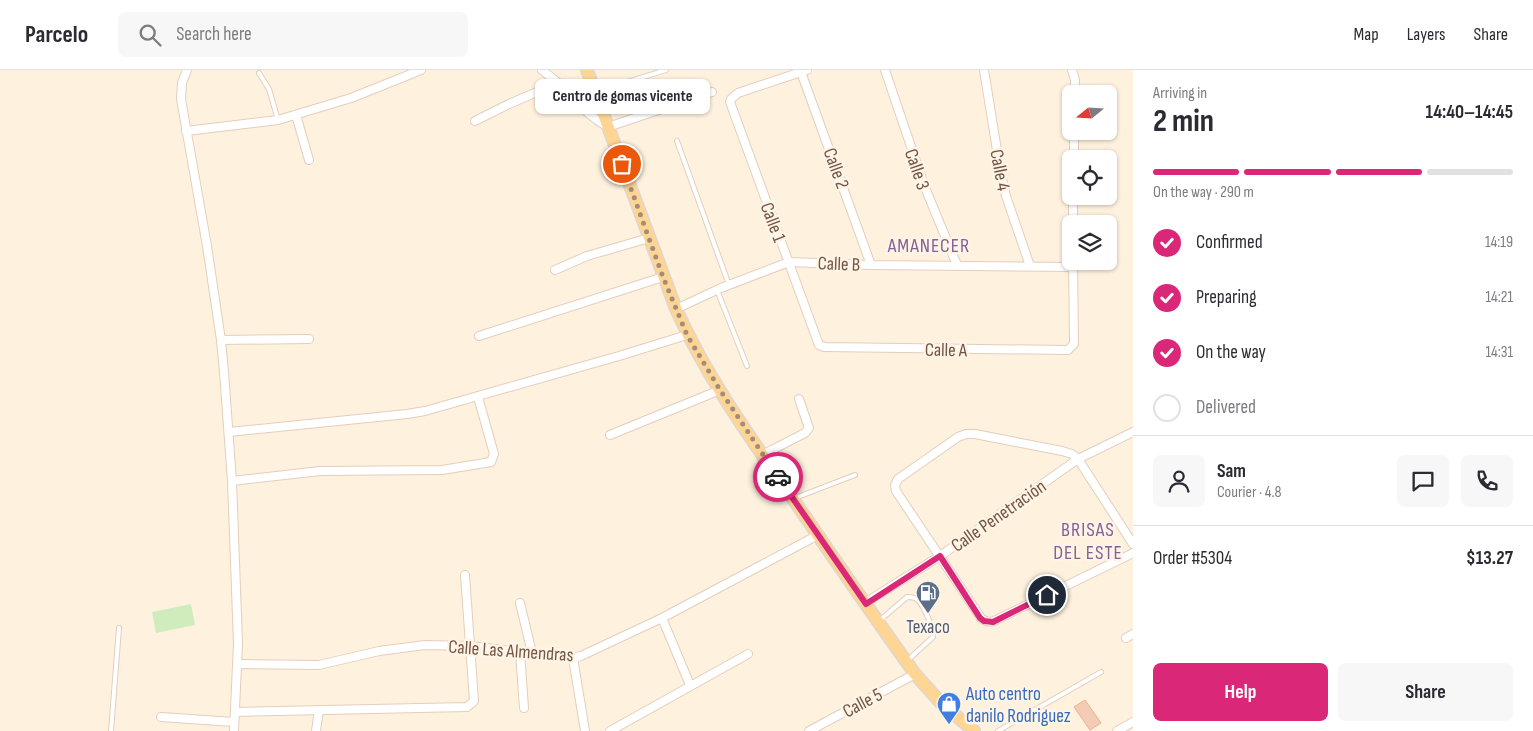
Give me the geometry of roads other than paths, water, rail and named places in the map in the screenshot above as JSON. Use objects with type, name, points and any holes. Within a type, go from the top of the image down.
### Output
[{"type":"main road","points":[[587,70],[663,277],[687,335],[762,455],[915,674],[940,703],[971,731]]},
{"type":"street","points":[[187,70],[180,91],[221,340],[229,432],[238,664],[234,731]]},
{"type":"street","points":[[186,131],[278,120],[351,98],[421,70]]},
{"type":"street","points":[[542,70],[558,83],[594,120],[608,127],[712,92]]},
{"type":"street","name":"Calle 3","points":[[885,70],[924,185],[957,266]]},
{"type":"street","name":"Calle 4","points":[[984,70],[1004,187],[1030,266]]},
{"type":"street","points":[[1072,70],[1075,85]]},
{"type":"street","name":"Calle 1","points":[[804,71],[738,93],[731,99],[731,106],[819,345]]},
{"type":"street","name":"Calle 2","points":[[804,71],[871,264]]},
{"type":"street","points":[[475,121],[558,83]]},
{"type":"street","points":[[565,90],[594,86]]},
{"type":"street","points":[[296,115],[309,160]]},
{"type":"street","points":[[555,270],[587,256],[649,238]]},
{"type":"street","name":"Calle B","points":[[676,309],[729,285],[789,262],[957,266],[1062,265]]},
{"type":"street","name":"Calle A","points":[[819,345],[833,347],[1064,351],[1072,348],[1074,340],[1073,270]]},
{"type":"street","points":[[480,336],[663,277]]},
{"type":"street","points":[[229,432],[407,414],[478,397],[687,335]]},
{"type":"street","points":[[221,340],[309,339]]},
{"type":"street","points":[[610,435],[720,390]]},
{"type":"street","points":[[232,481],[320,471],[442,470],[491,462],[494,454],[478,397]]},
{"type":"street","points":[[762,455],[805,433],[809,428],[799,399]]},
{"type":"street","name":"Calle Penetración","points":[[866,604],[940,556],[1078,459],[1133,432]]},
{"type":"street","points":[[1133,544],[1078,459],[1072,454],[1062,451],[975,434],[966,434],[958,437],[898,479],[894,485],[896,491],[980,618],[988,622],[993,622],[1133,553]]},
{"type":"street","name":"Calle Las Almendras","points":[[238,664],[319,665],[379,651],[425,645],[470,646],[573,658],[662,618],[818,535]]},
{"type":"street","points":[[235,712],[467,708],[474,702],[465,575]]},
{"type":"street","points":[[520,602],[532,653]]},
{"type":"street","points":[[662,618],[690,685]]},
{"type":"street","points":[[520,652],[524,708]]},
{"type":"street","points":[[610,731],[748,654]]},
{"type":"street","points":[[573,658],[585,731]]},
{"type":"street","name":"Calle 5","points":[[809,731],[915,674]]},
{"type":"street","points":[[316,731],[319,710]]},
{"type":"street","points":[[162,717],[234,722]]},
{"type":"street","points":[[1117,731],[1133,722]]},
{"type":"lane","points":[[594,86],[666,70]]},
{"type":"lane","points":[[259,74],[269,90],[278,120]]},
{"type":"lane","points":[[677,141],[729,285]]},
{"type":"lane","points":[[717,290],[747,366]]},
{"type":"lane","points":[[793,499],[855,475]]},
{"type":"lane","points":[[878,622],[907,597],[913,597],[918,600],[932,626],[933,638],[907,662]]},
{"type":"lane","points":[[111,731],[119,628]]},
{"type":"lane","points":[[998,731],[1101,672]]},
{"type":"place","name":"Centro de gomas vicente","points":[[622,164]]},
{"type":"place","name":"Texaco","points":[[928,614]]},
{"type":"place","name":"Auto centro danilo Rodriguez","points":[[949,725]]},
{"type":"district","name":"AMANECER","points":[[929,245]]},
{"type":"district","name":"BRISAS DEL ESTE","points":[[1088,540]]}]
